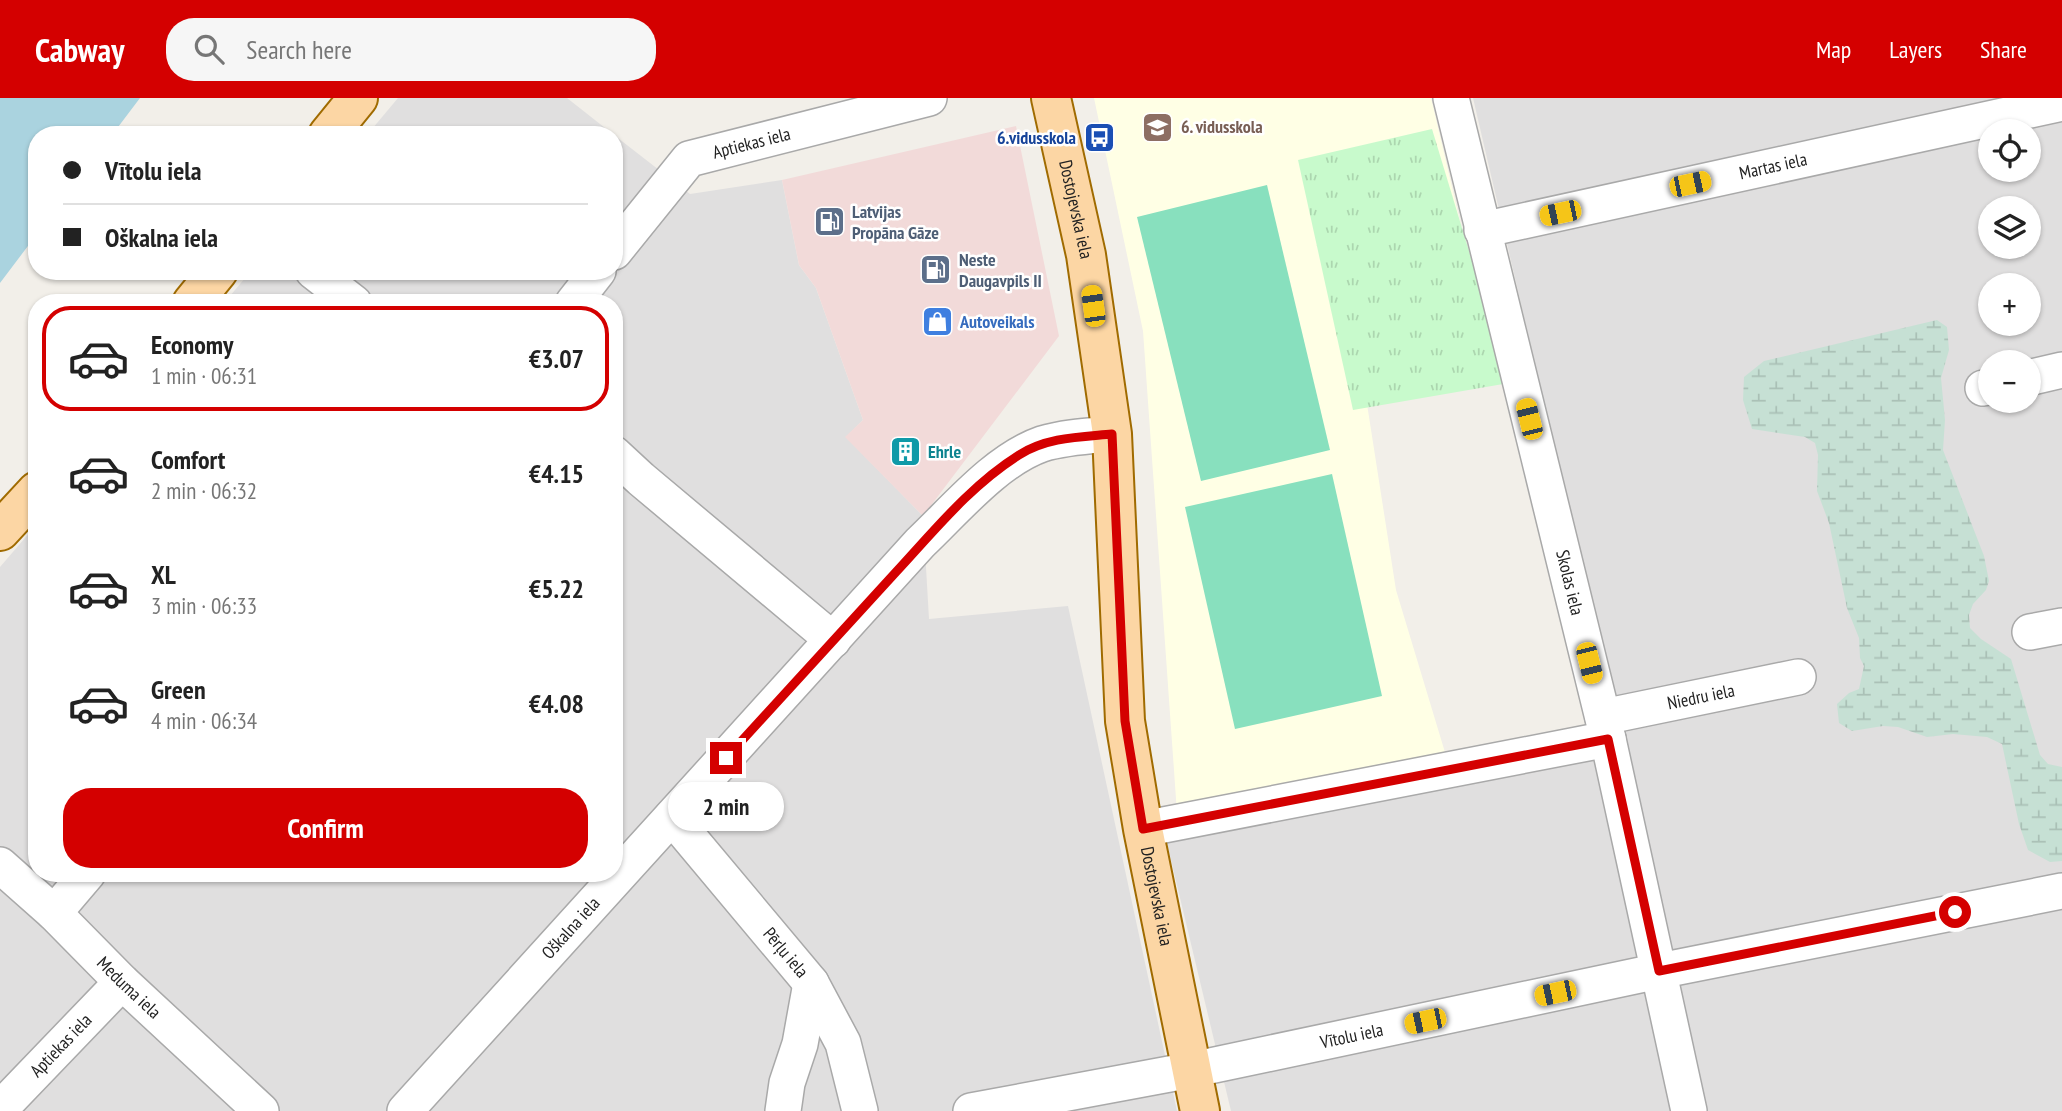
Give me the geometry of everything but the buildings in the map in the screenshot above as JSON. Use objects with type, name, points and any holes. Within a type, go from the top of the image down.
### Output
[{"type":"main road","points":[[335,126],[358,98]]},
{"type":"main road","name":"Dostojevska iela","points":[[1051,98],[1086,255],[1112,434],[1125,721],[1143,829],[1200,1111]]},
{"type":"main road","points":[[199,294],[211,280]]},
{"type":"main road","points":[[0,531],[28,501]]},
{"type":"street","name":"Aptiekas iela","points":[[623,241],[689,159],[929,98]]},
{"type":"street","name":"Skolas iela","points":[[1451,98],[1605,728],[1689,1111]]},
{"type":"street","name":"Martas iela","points":[[1482,230],[2062,103]]},
{"type":"street","points":[[325,280],[342,294]]},
{"type":"street","points":[[580,294],[591,280]]},
{"type":"street","points":[[2041,375],[2062,370]]},
{"type":"street","name":"Oškalna iela","points":[[623,871],[920,543],[982,483],[1020,454],[1041,445],[1068,438],[1112,434]]},
{"type":"street","points":[[623,462],[833,640]]},
{"type":"street","name":"Niedru iela","points":[[1143,829],[1605,728],[1798,677]]},
{"type":"street","name":"Pērļu iela","points":[[672,817],[811,983],[843,1043],[860,1111]]},
{"type":"street","name":"Meduma iela","points":[[0,865],[54,913],[121,982],[261,1111]]},
{"type":"street","points":[[54,913],[80,882]]},
{"type":"street","name":"Oškalna iela","points":[[405,1111],[613,882]]},
{"type":"street","name":"Vītolu iela","points":[[971,1111],[1191,1070],[1659,971],[2062,891]]},
{"type":"street","name":"Aptiekas iela","points":[[0,1109],[121,982]]},
{"type":"street","points":[[783,1111],[787,1083],[800,1044],[811,983]]},
{"type":"shaded area","points":[[398,98],[567,98],[603,126],[375,126]]},
{"type":"shaded area","points":[[1094,98],[1431,98],[1497,378],[1367,404],[1396,590],[1447,759],[1177,813],[1143,331]]},
{"type":"shaded area","points":[[1473,98],[2062,98],[2062,1111],[1231,1111],[1164,831],[1622,737]]},
{"type":"shaded area","points":[[1016,126],[1059,336],[923,516],[845,437],[863,420],[816,288],[799,265],[782,180]]},
{"type":"shaded area","points":[[623,142],[690,194],[782,180],[799,265],[816,288],[863,420],[846,437],[923,516],[929,619],[1068,606],[1177,1111],[0,1111],[0,567],[28,534],[28,882],[623,882],[623,294],[232,294],[243,280],[623,280]]},
{"type":"green space","points":[[1432,129],[1509,383],[1353,410],[1298,160]]},
{"type":"green space","points":[[1267,185],[1330,450],[1201,481],[1137,217]]},
{"type":"green space","points":[[1937,320],[1947,327],[1949,350],[1941,378],[1945,420],[1943,450],[1984,556],[1989,581],[1986,590],[1973,604],[1969,615],[1970,628],[1981,639],[2011,659],[2040,755],[2048,764],[2062,767],[2062,861],[2050,862],[2028,850],[2019,824],[2002,744],[1987,737],[1953,734],[1927,737],[1898,727],[1883,726],[1852,731],[1839,723],[1837,704],[1849,693],[1859,689],[1864,666],[1860,658],[1859,638],[1847,608],[1829,523],[1817,491],[1818,455],[1815,443],[1805,437],[1752,429],[1743,400],[1744,377],[1764,361]]},
{"type":"green space","points":[[1332,474],[1382,696],[1235,729],[1185,507]]},
{"type":"water","points":[[0,98],[140,98],[119,126],[28,126],[28,246],[0,283]]},
{"type":"place","name":"6. vidusskola","points":[[1158,127]]},
{"type":"place","name":"6.vidusskola","points":[[1099,138]]},
{"type":"place","name":"Latvijas Propāna Gāze","points":[[829,222]]},
{"type":"place","name":"Neste Daugavpils II","points":[[936,270]]},
{"type":"place","name":"Autoveikals","points":[[937,322]]},
{"type":"place","name":"Ehrle","points":[[905,452]]},
{"type":"route","points":[[726,758],[920,543],[982,483],[1020,454],[1041,445],[1068,438],[1112,434],[1125,721],[1143,829],[1608,739],[1659,971],[1955,912]]}]
